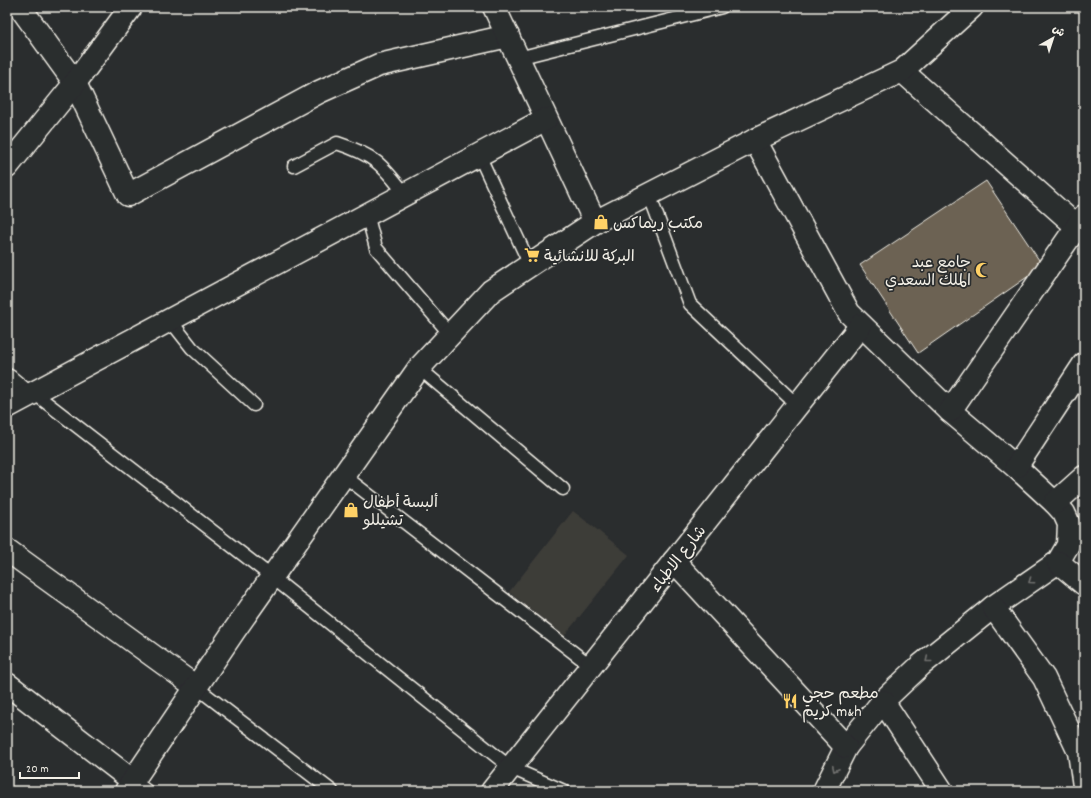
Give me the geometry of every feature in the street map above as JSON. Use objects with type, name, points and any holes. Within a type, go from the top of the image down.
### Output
[{"type":"street","points":[[20,7],[75,82],[128,195],[319,92],[379,65],[508,36]]},
{"type":"street","points":[[7,167],[75,82],[131,7]]},
{"type":"street","points":[[494,7],[594,222]]},
{"type":"street","points":[[7,684],[135,788],[196,687],[343,474],[419,368],[491,291],[594,222],[755,140],[902,71],[972,7]]},
{"type":"street","points":[[902,71],[1082,225],[950,412]]},
{"type":"street","points":[[7,407],[546,119]]},
{"type":"street","points":[[755,140],[849,313],[950,412],[1016,467],[1056,503],[1064,513],[1069,524],[1070,549],[1084,584]]},
{"type":"street","name":"شارع الاطباء","points":[[492,791],[861,325]]},
{"type":"street","points":[[1016,467],[1084,364]]},
{"type":"street","points":[[7,380],[30,395]]},
{"type":"street","points":[[1056,503],[1084,477]]},
{"type":"street","points":[[824,791],[846,746],[883,701],[921,665],[993,607],[1070,549]]},
{"type":"street","points":[[7,550],[196,687]]},
{"type":"street","points":[[674,561],[846,746]]},
{"type":"street","points":[[993,607],[1044,678],[1079,752],[1084,786]]},
{"type":"street","points":[[883,701],[942,791]]},
{"type":"lane","points":[[518,58],[722,7]]},
{"type":"lane","points":[[294,166],[337,143],[362,151],[385,168],[405,194]]},
{"type":"lane","points":[[479,155],[530,265]]},
{"type":"lane","points":[[649,194],[690,304],[797,406]]},
{"type":"lane","points":[[367,214],[376,248],[450,334]]},
{"type":"lane","points":[[170,320],[192,348],[254,405]]},
{"type":"lane","points":[[419,368],[563,489]]},
{"type":"lane","points":[[30,395],[272,577],[511,768],[564,791]]},
{"type":"lane","points":[[343,474],[591,666]]},
{"type":"lane","points":[[196,687],[332,791]]},
{"type":"shaded area","points":[[573,511],[629,555],[564,636],[509,592]]},
{"type":"building","points":[[986,181],[1043,266],[918,353],[860,265]]},
{"type":"place","name":"مكتب ريماكس","points":[[601,222]]},
{"type":"place","name":"البركة للانشائية","points":[[532,255]]},
{"type":"place","name":"جامع عبد الملك السعدي","points":[[983,270]]},
{"type":"place","name":"ألبسة أطفال تشيللو","points":[[351,510]]},
{"type":"place","name":"مطعم حجي كريم m&h","points":[[790,701]]}]
